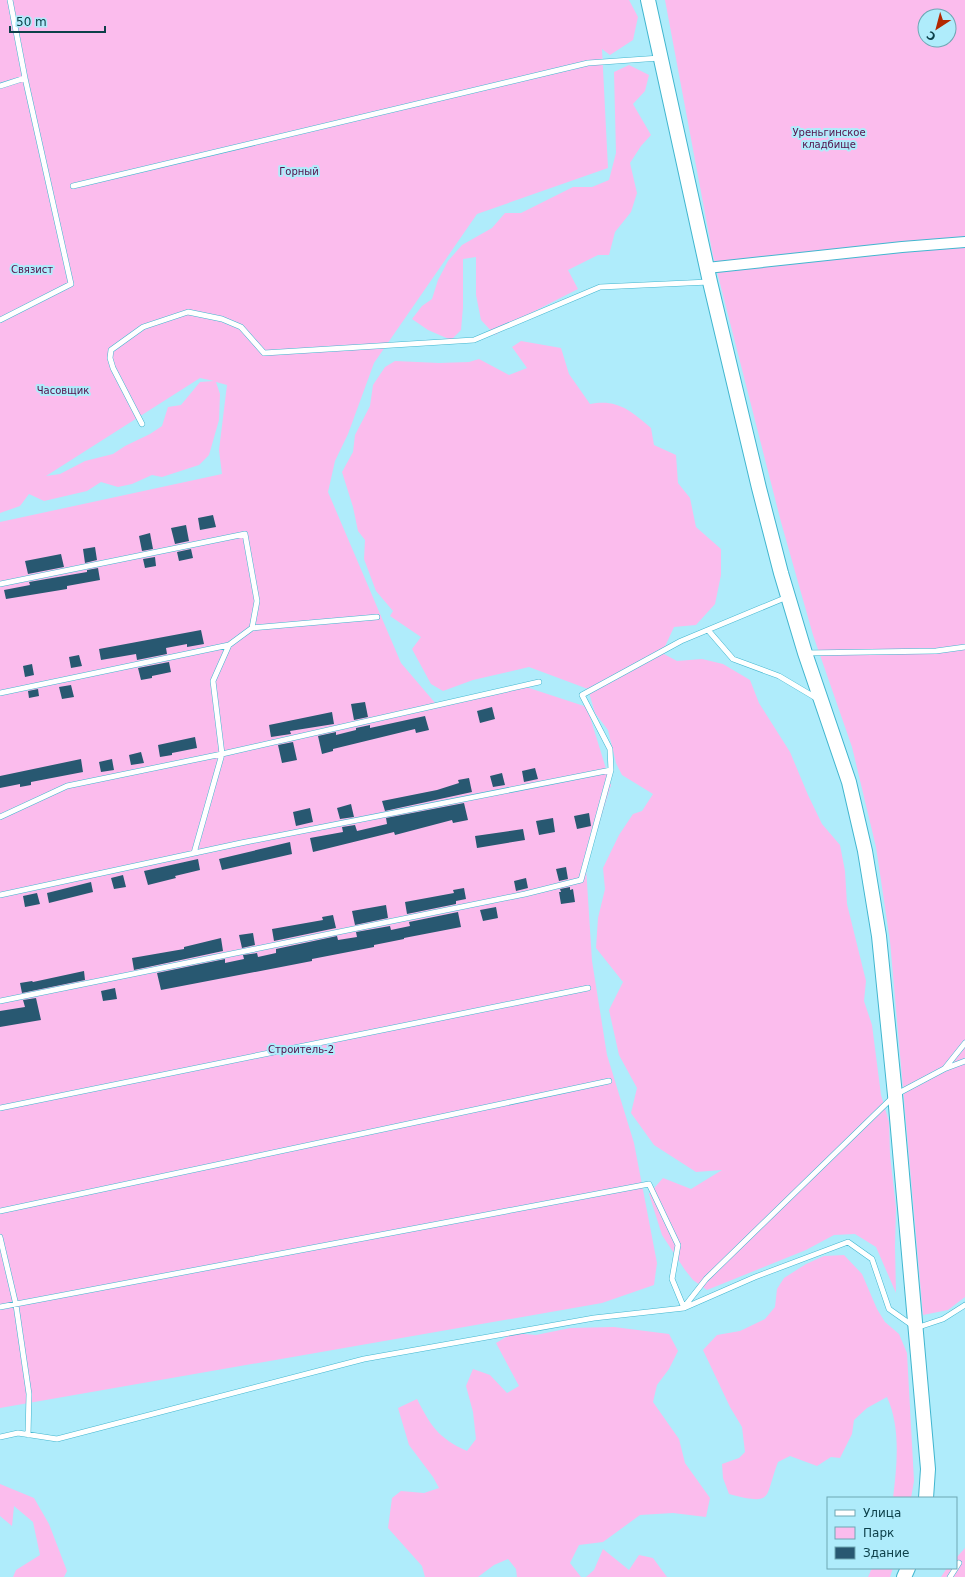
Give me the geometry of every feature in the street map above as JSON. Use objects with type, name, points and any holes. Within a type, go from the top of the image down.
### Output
[{"type":"main road","points":[[648,0],[709,275],[759,488],[788,597],[805,653],[849,782],[865,851],[879,936],[895,1095],[928,1468],[926,1497]]},
{"type":"street","points":[[709,275],[902,246],[965,242]]},
{"type":"lane","points":[[0,320],[71,284],[25,78],[10,0]]},
{"type":"lane","points":[[73,186],[588,63],[660,58]]},
{"type":"lane","points":[[0,86],[25,78]]},
{"type":"lane","points":[[142,424],[113,368],[110,358],[111,350],[143,327],[188,312],[222,319],[241,327],[264,353],[474,340],[600,287],[709,275]]},
{"type":"lane","points":[[0,584],[245,534],[257,601],[252,628]]},
{"type":"lane","points":[[0,1001],[525,894],[582,880],[611,770],[610,749],[582,696],[681,641],[788,597]]},
{"type":"lane","points":[[0,693],[229,645],[252,628],[378,617]]},
{"type":"lane","points":[[708,630],[733,659],[780,676],[821,701]]},
{"type":"lane","points":[[194,853],[222,754],[213,681],[229,645]]},
{"type":"lane","points":[[805,653],[936,651],[965,647]]},
{"type":"lane","points":[[0,817],[67,786],[222,754],[539,682]]},
{"type":"lane","points":[[0,895],[194,853],[611,770]]},
{"type":"lane","points":[[0,1108],[588,988]]},
{"type":"lane","points":[[944,1069],[965,1043]]},
{"type":"lane","points":[[684,1308],[706,1279],[895,1095],[944,1069],[965,1061]]},
{"type":"lane","points":[[0,1211],[608,1081]]},
{"type":"lane","points":[[0,1307],[649,1184],[678,1245],[672,1279],[684,1308]]},
{"type":"lane","points":[[0,1237],[16,1305],[29,1394],[28,1435]]},
{"type":"lane","points":[[0,1437],[18,1433],[57,1439],[364,1359],[594,1318],[684,1308],[755,1277],[848,1242],[872,1259],[889,1309],[916,1328],[943,1319],[965,1305]]},
{"type":"green space","name":"Строитель-2","points":[[0,0],[629,0],[638,17],[633,40],[610,55],[602,49],[608,168],[477,214],[374,363],[348,434],[335,461],[328,492],[401,663],[436,704],[523,686],[587,707],[611,785],[586,867],[592,961],[607,1055],[634,1143],[657,1263],[654,1285],[602,1303],[0,1408],[0,522],[222,474],[219,450],[227,385],[216,382],[220,394],[219,420],[209,455],[199,465],[162,477],[152,475],[132,484],[118,487],[101,482],[87,491],[44,501],[29,494],[20,506],[0,513]],"holes":[[[200,378],[214,381],[200,382],[181,405],[168,407],[162,426],[150,434],[125,446],[113,454],[85,461],[60,474],[46,476]]]},
{"type":"green space","name":"Уреньгинское кладбище","points":[[665,0],[965,0],[965,1297],[948,1310],[923,1315],[890,941],[876,847],[852,747],[813,635],[781,522],[713,256]]},
{"type":"green space","points":[[629,65],[649,75],[645,91],[633,104],[651,135],[641,146],[630,163],[637,193],[631,212],[615,232],[609,255],[598,255],[568,270],[578,289],[529,314],[495,335],[481,320],[476,295],[476,257],[463,259],[463,307],[461,330],[451,340],[428,330],[412,319],[422,306],[432,299],[438,280],[448,261],[462,245],[492,228],[505,213],[521,213],[573,187],[592,187],[609,180],[616,153],[614,72]]},
{"type":"green space","points":[[521,341],[561,348],[569,374],[590,404],[609,403],[624,408],[637,416],[651,428],[654,445],[676,455],[678,483],[690,498],[696,527],[721,549],[721,575],[715,604],[696,625],[674,627],[662,653],[677,661],[702,659],[723,664],[750,680],[759,703],[790,752],[822,824],[840,845],[845,871],[847,904],[866,981],[864,1001],[872,1025],[881,1095],[889,1122],[890,1155],[896,1208],[896,1293],[876,1247],[855,1234],[834,1235],[806,1250],[707,1290],[693,1280],[685,1270],[662,1235],[649,1194],[663,1178],[691,1189],[722,1170],[696,1172],[654,1145],[631,1113],[637,1088],[619,1055],[609,1010],[623,982],[596,948],[598,918],[605,889],[603,868],[619,835],[633,814],[642,811],[653,794],[622,775],[616,763],[608,730],[595,713],[588,689],[529,667],[473,680],[443,691],[431,684],[412,649],[421,637],[390,616],[393,611],[376,591],[364,559],[365,540],[358,531],[353,507],[342,472],[353,452],[355,435],[370,406],[373,385],[385,367],[395,361],[439,363],[469,362],[479,359],[509,375],[527,368],[512,347]]},
{"type":"green space","points":[[844,1255],[862,1274],[877,1309],[885,1322],[899,1334],[907,1353],[914,1481],[911,1497],[893,1497],[897,1447],[894,1421],[887,1397],[867,1408],[854,1420],[852,1434],[840,1458],[831,1457],[817,1466],[790,1456],[778,1462],[766,1496],[761,1499],[744,1498],[729,1494],[723,1478],[722,1464],[739,1458],[745,1452],[742,1427],[730,1407],[703,1350],[717,1335],[740,1331],[765,1319],[775,1307],[777,1289],[784,1278],[806,1264],[824,1256]]},
{"type":"green space","points":[[614,1327],[669,1334],[678,1351],[669,1369],[657,1385],[653,1402],[679,1439],[685,1463],[710,1498],[706,1517],[673,1513],[640,1515],[603,1542],[579,1545],[570,1563],[581,1577],[517,1577],[516,1569],[508,1559],[494,1565],[478,1577],[425,1577],[422,1566],[388,1528],[392,1498],[401,1491],[424,1493],[439,1488],[433,1477],[409,1445],[398,1408],[417,1399],[436,1430],[449,1441],[467,1451],[476,1439],[473,1412],[466,1386],[473,1369],[490,1375],[507,1393],[519,1386],[496,1343],[513,1333],[536,1335],[570,1328]]},
{"type":"green space","points":[[0,1484],[34,1498],[49,1524],[67,1571],[64,1577],[13,1577],[16,1570],[40,1555],[33,1522],[14,1506],[12,1526],[0,1516]]},
{"type":"green space","points":[[965,1548],[965,1577],[941,1577],[946,1569],[957,1569],[957,1557]]},
{"type":"green space","points":[[603,1549],[629,1570],[639,1555],[653,1558],[667,1577],[586,1577],[594,1570]]},
{"type":"green space","points":[[872,1569],[893,1569],[890,1577],[868,1577]]},
{"type":"building","points":[[213,515],[216,527],[200,530],[198,518]]},
{"type":"building","points":[[186,525],[189,541],[175,544],[171,528]]},
{"type":"building","points":[[150,533],[153,549],[142,551],[139,536]]},
{"type":"building","points":[[95,547],[97,560],[85,563],[83,549]]},
{"type":"building","points":[[191,549],[193,558],[179,561],[177,552]]},
{"type":"building","points":[[61,554],[64,567],[28,574],[25,561]]},
{"type":"building","points":[[155,557],[156,566],[145,568],[143,559]]},
{"type":"building","points":[[98,568],[100,580],[67,586],[67,589],[6,599],[4,590],[30,585],[29,582],[87,572],[87,570]]},
{"type":"building","points":[[201,630],[204,644],[187,647],[187,644],[166,648],[167,654],[137,660],[136,654],[101,660],[99,649]]},
{"type":"building","points":[[79,655],[82,666],[71,668],[69,657]]},
{"type":"building","points":[[169,662],[171,672],[141,680],[138,668]]},
{"type":"building","points":[[32,664],[34,675],[25,677],[23,666]]},
{"type":"building","points":[[71,685],[74,697],[62,699],[59,687]]},
{"type":"building","points":[[38,689],[39,696],[29,698],[28,691]]},
{"type":"building","points":[[365,702],[368,717],[354,720],[351,704]]},
{"type":"building","points":[[492,707],[495,719],[480,723],[477,711]]},
{"type":"building","points":[[332,712],[334,724],[290,731],[291,734],[271,737],[269,725]]},
{"type":"building","points":[[425,716],[429,730],[416,733],[415,729],[333,749],[333,751],[322,754],[318,736],[336,732],[336,735],[370,725],[370,728]]},
{"type":"building","points":[[195,737],[197,748],[160,757],[158,745]]},
{"type":"building","points":[[293,742],[297,760],[282,763],[278,745]]},
{"type":"building","points":[[141,752],[144,763],[131,765],[129,755]]},
{"type":"building","points":[[81,759],[83,772],[31,782],[31,785],[20,787],[20,784],[0,788],[0,776]]},
{"type":"building","points":[[112,759],[114,770],[101,772],[99,762]]},
{"type":"building","points":[[535,768],[538,779],[524,782],[522,771]]},
{"type":"building","points":[[502,773],[505,785],[493,787],[490,776]]},
{"type":"building","points":[[469,778],[472,792],[385,811],[382,801],[437,790],[459,783],[458,780]]},
{"type":"building","points":[[464,803],[468,820],[453,823],[452,820],[395,835],[394,832],[313,852],[310,838],[343,832],[342,827],[355,825],[357,831],[387,824],[386,818]]},
{"type":"building","points":[[351,804],[354,817],[340,819],[337,808]]},
{"type":"building","points":[[310,808],[313,822],[296,826],[293,812]]},
{"type":"building","points":[[589,813],[591,826],[577,829],[574,816]]},
{"type":"building","points":[[553,818],[555,832],[539,835],[536,821]]},
{"type":"building","points":[[523,829],[525,840],[477,848],[475,836]]},
{"type":"building","points":[[290,842],[292,854],[222,870],[219,859]]},
{"type":"building","points":[[198,859],[200,870],[148,885],[144,871]]},
{"type":"building","points":[[566,867],[568,879],[559,881],[556,869]]},
{"type":"building","points":[[123,875],[126,887],[114,889],[111,878]]},
{"type":"building","points":[[526,878],[528,888],[516,891],[514,881]]},
{"type":"building","points":[[91,882],[93,892],[49,903],[47,893]]},
{"type":"building","points":[[570,887],[570,890],[573,889],[575,902],[561,904],[560,889]]},
{"type":"building","points":[[464,888],[466,899],[456,901],[456,904],[407,914],[405,902],[454,893],[453,890]]},
{"type":"building","points":[[37,893],[40,904],[25,907],[23,896]]},
{"type":"building","points":[[386,905],[388,918],[355,925],[352,911]]},
{"type":"building","points":[[496,907],[498,918],[483,921],[480,910]]},
{"type":"building","points":[[458,912],[461,927],[404,938],[374,945],[374,947],[312,959],[312,961],[161,990],[157,973],[225,959],[225,963],[244,959],[243,955],[257,953],[258,957],[276,953],[276,949],[337,936],[338,940],[357,937],[356,932],[390,926],[391,930],[410,926],[409,922]]},
{"type":"building","points":[[333,915],[336,928],[274,941],[272,929],[323,920],[322,917]]},
{"type":"building","points":[[253,933],[255,945],[242,948],[239,935]]},
{"type":"building","points":[[221,938],[223,951],[134,970],[132,958],[184,949],[184,947]]},
{"type":"building","points":[[84,971],[85,980],[22,993],[20,983],[33,982]]},
{"type":"building","points":[[115,988],[117,999],[103,1001],[101,991]]},
{"type":"building","points":[[36,998],[41,1020],[0,1027],[0,1011],[25,1007],[23,1000]]},
{"type":"park label","name":"Горный","points":[[299,171]]},
{"type":"park label","name":"Связист","points":[[32,269]]},
{"type":"park label","name":"Часовщик","points":[[63,390]]}]
